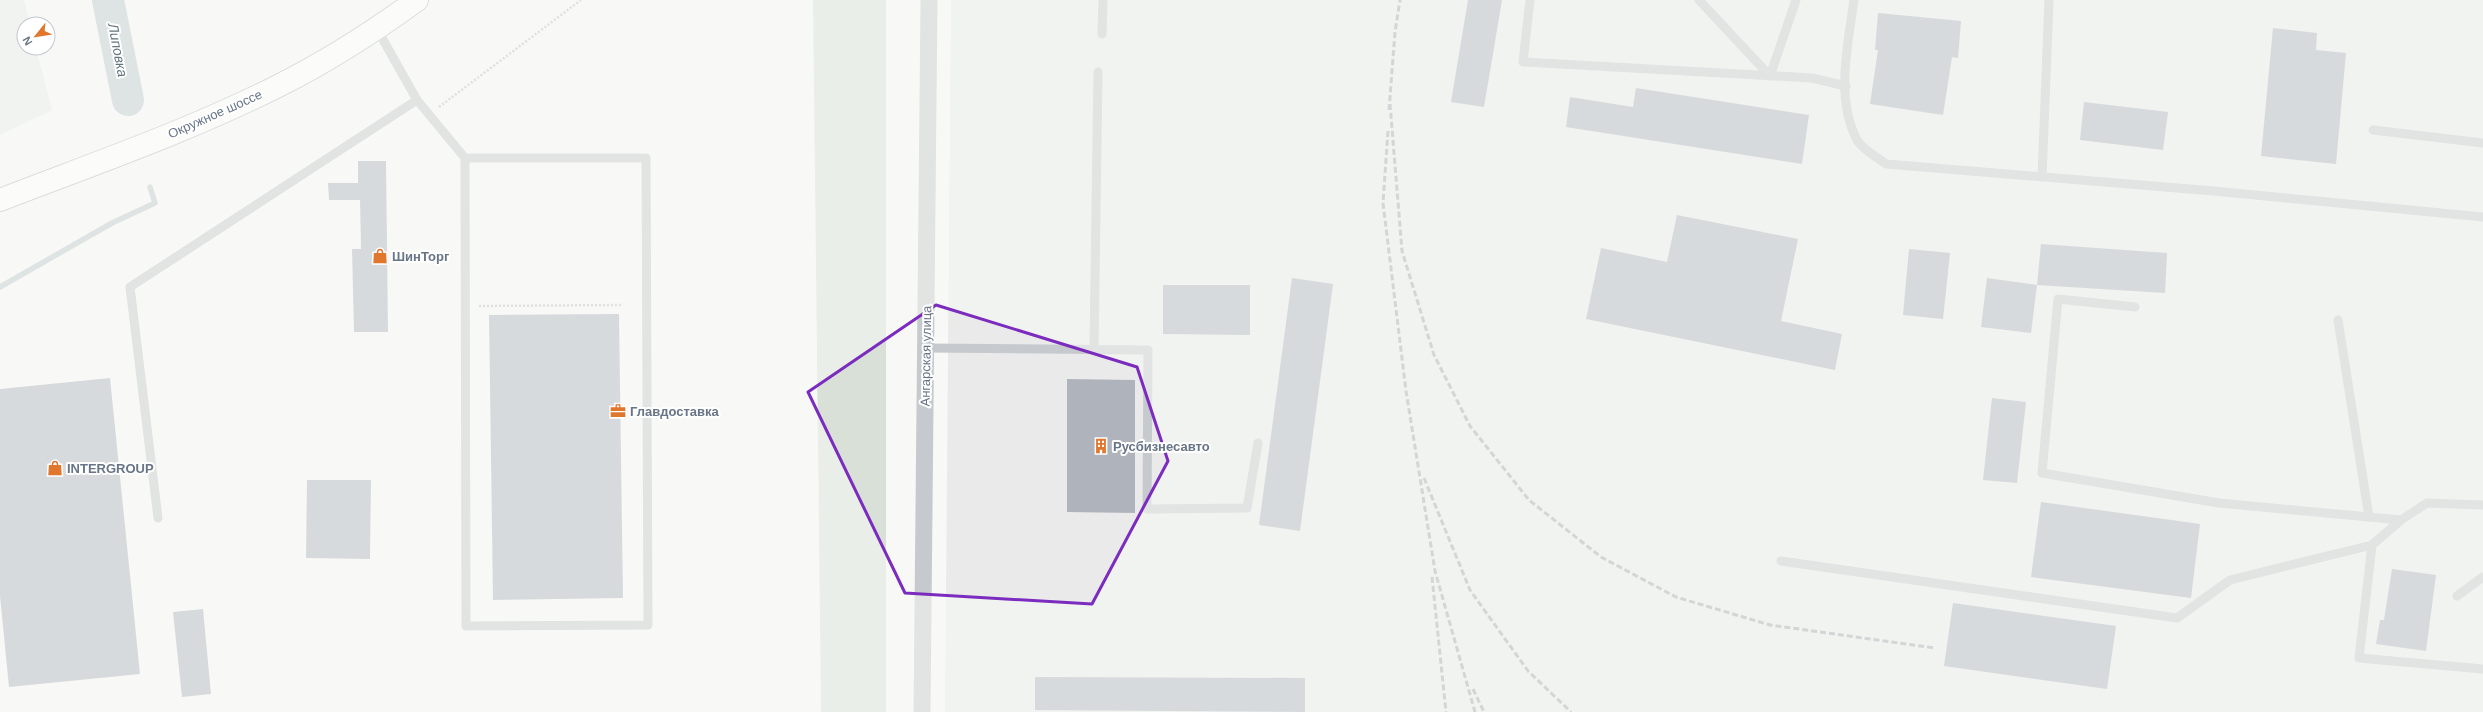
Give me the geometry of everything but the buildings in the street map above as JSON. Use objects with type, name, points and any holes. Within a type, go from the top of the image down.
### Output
[{"type":"main road","name":"Окружное шоссе","points":[[0,200],[182,129],[278,86],[377,29],[417,0]]},
{"type":"street","name":"Ангарская улица","points":[[922,712],[929,0]]},
{"type":"lane","points":[[1102,34],[1103,0]]},
{"type":"lane","points":[[1530,0],[1524,62],[1812,78],[1846,86]]},
{"type":"lane","points":[[1699,0],[1770,76]]},
{"type":"lane","points":[[1770,76],[1796,0]]},
{"type":"lane","points":[[1854,0],[1845,62],[1846,108],[1858,142],[1886,164],[2483,217]]},
{"type":"lane","points":[[2042,177],[2049,0]]},
{"type":"lane","points":[[377,29],[417,100],[465,158],[466,626],[648,625],[646,158],[465,158]]},
{"type":"lane","points":[[1094,349],[1098,72]]},
{"type":"lane","points":[[158,518],[130,287],[417,100]]},
{"type":"lane","points":[[2373,130],[2483,143]]},
{"type":"lane","points":[[2135,308],[2058,299],[2042,474],[2219,503],[2400,520]]},
{"type":"lane","points":[[2338,320],[2369,517]]},
{"type":"lane","points":[[926,348],[1148,350],[1148,510],[1247,508],[1258,443]]},
{"type":"lane","points":[[1781,561],[2177,618],[2230,580],[2372,545],[2400,520],[2427,503],[2483,505]]},
{"type":"lane","points":[[2372,545],[2358,658],[2483,669]]},
{"type":"lane","points":[[2457,596],[2483,578]]},
{"type":"path","points":[[442,113],[437,108],[580,0]]},
{"type":"path","points":[[479,306],[621,305]]},
{"type":"highlighted area","points":[[936,305],[1137,367],[1168,461],[1092,604],[905,593],[808,392]]},
{"type":"shaded area","points":[[0,0],[24,0],[28,16],[16,16],[16,56],[38,56],[52,110],[0,135]]},
{"type":"shaded area","points":[[813,0],[886,0],[886,712],[821,712]]},
{"type":"shaded area","points":[[951,0],[2483,0],[2483,712],[945,712]]},
{"type":"waterway","name":"Липовка","points":[[108,0],[128,100]]},
{"type":"waterway","points":[[0,287],[112,223],[155,203],[150,187]]},
{"type":"railway","points":[[1389,110],[1395,32],[1400,0]]},
{"type":"railway","points":[[1390,104],[1402,251],[1434,355],[1470,426],[1529,500],[1601,557],[1676,597],[1770,625],[1935,648]]},
{"type":"railway","points":[[1388,131],[1383,203],[1406,391],[1435,571],[1475,712]]},
{"type":"railway","points":[[1424,478],[1470,590],[1528,671],[1571,712]]},
{"type":"railway","points":[[1432,577],[1446,712]]},
{"type":"railway","points":[[1473,689],[1484,712]]},
{"type":"place","name":"ШинТорг","points":[[380,256]]},
{"type":"place","name":"Главдоставка","points":[[618,411]]},
{"type":"place","name":"Русбизнесавто","points":[[1101,446]]},
{"type":"place","name":"INTERGROUP","points":[[55,468]]}]
